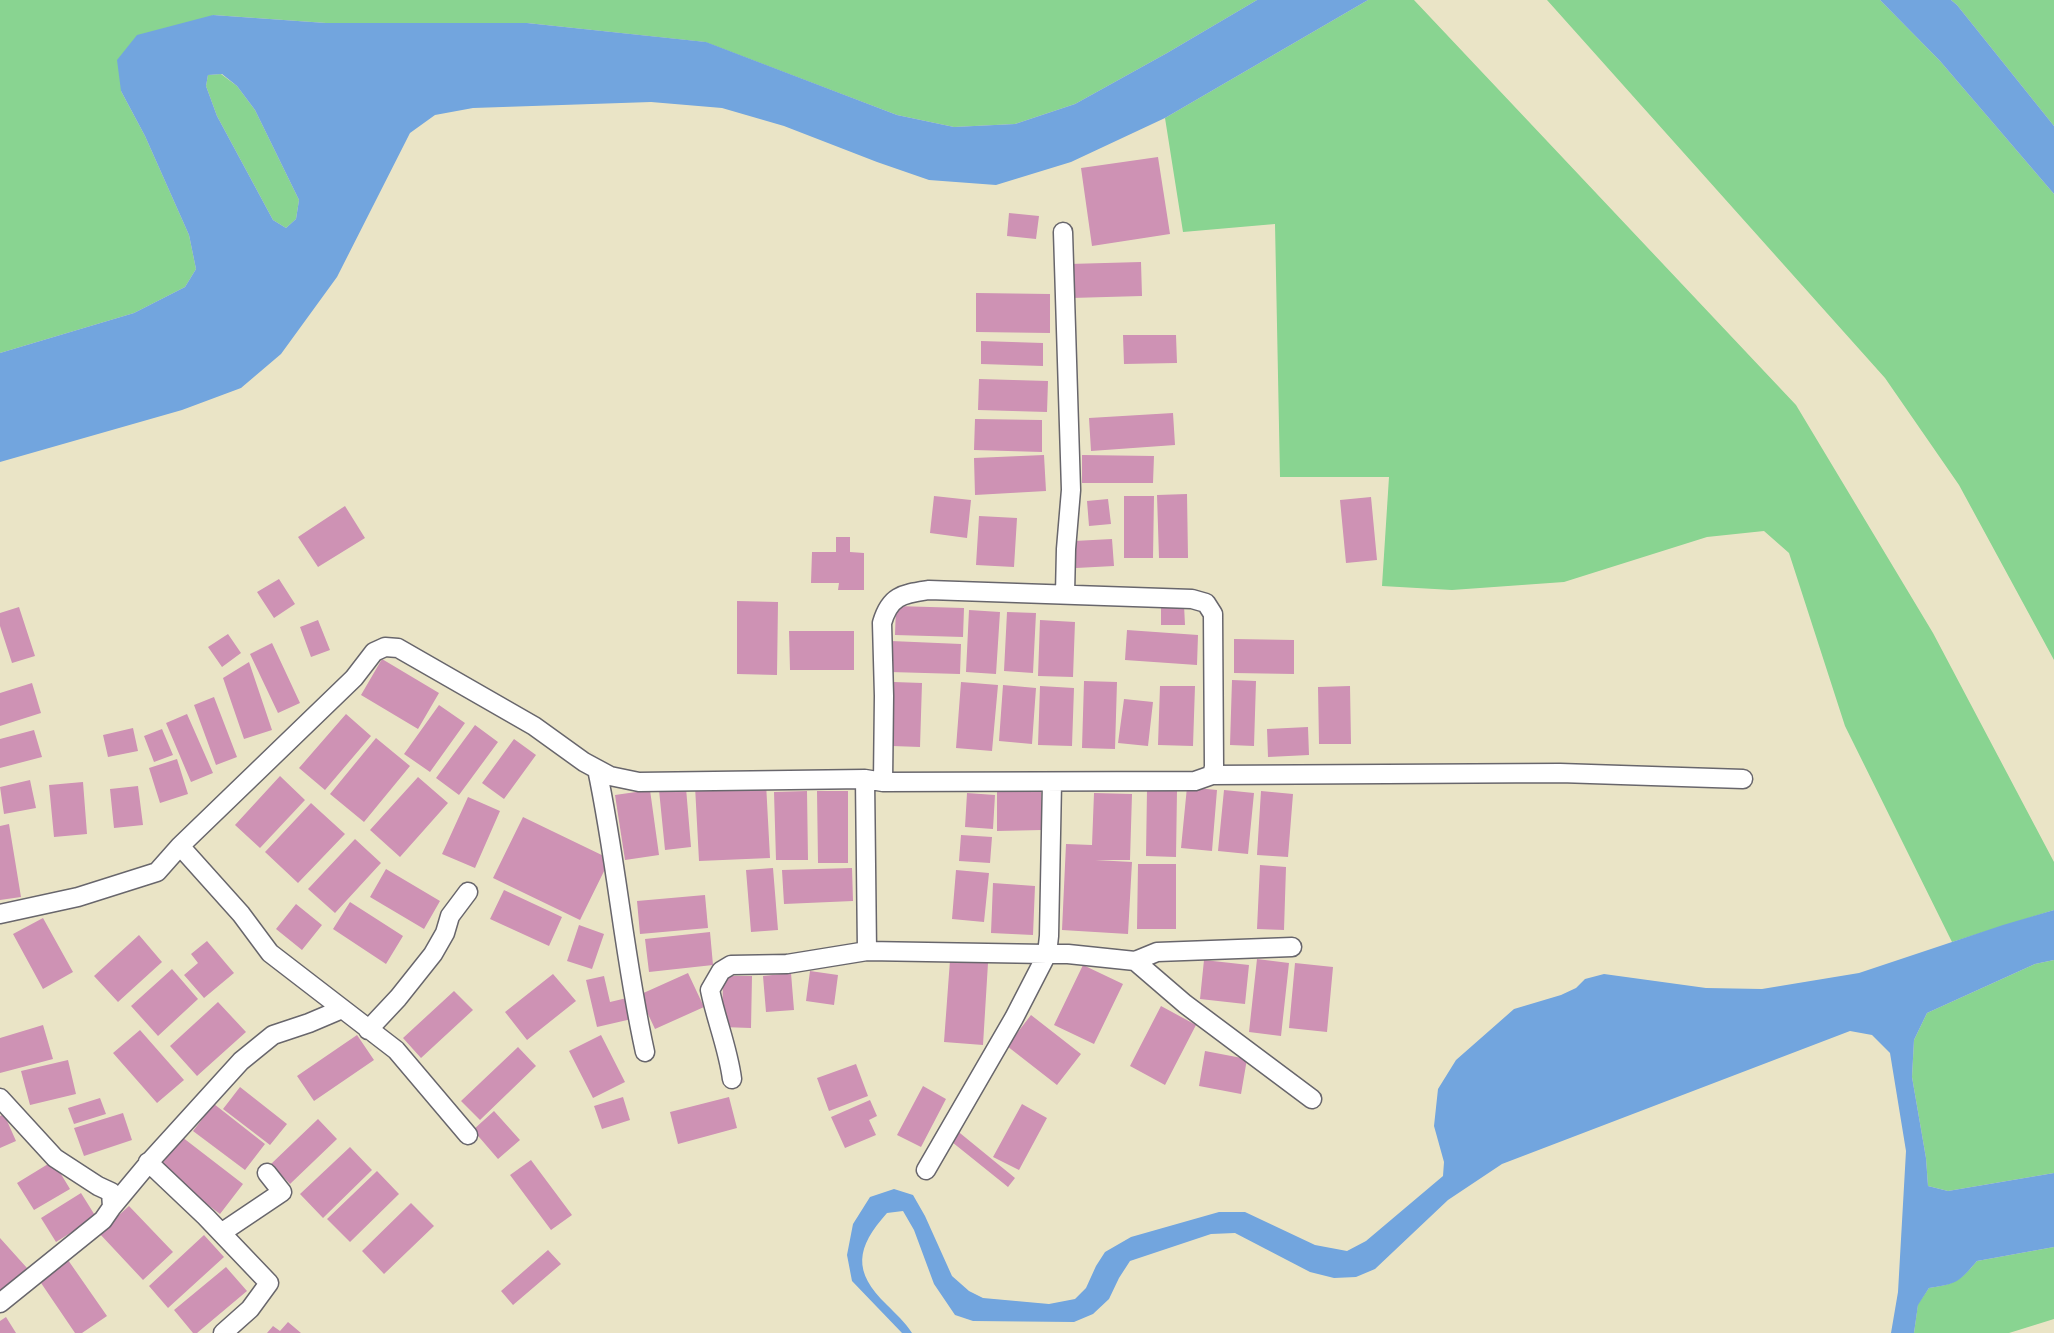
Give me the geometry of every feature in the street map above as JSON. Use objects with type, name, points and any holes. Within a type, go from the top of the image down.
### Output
[{"type":"street","points":[[1063,232],[1071,490],[1065,594]]},
{"type":"street","points":[[867,951],[874,780],[884,696],[882,623],[891,603],[902,594],[929,590],[1065,594],[1192,599],[1206,603],[1213,614],[1212,775]]},
{"type":"street","points":[[0,914],[78,897],[157,872],[343,688],[374,652],[385,647],[398,648],[426,664],[534,726],[584,762],[610,776],[639,782],[1195,781],[1212,775],[1560,773],[1743,779]]},
{"type":"street","points":[[597,769],[608,820],[633,996],[645,1052]]},
{"type":"street","points":[[926,1170],[1014,1018],[1047,954],[1052,782]]},
{"type":"street","points":[[180,846],[241,914],[270,953],[396,1050],[468,1135]]},
{"type":"street","points":[[368,1030],[433,954],[450,916],[468,892]]},
{"type":"street","points":[[732,1079],[729,1056],[715,1017],[710,990],[721,971],[731,965],[787,964],[867,951],[1068,954],[1135,961],[1157,952],[1292,947]]},
{"type":"street","points":[[1135,961],[1197,1014],[1312,1099]]},
{"type":"street","points":[[0,1303],[103,1220],[148,1162],[241,1061],[273,1035],[342,1009]]},
{"type":"street","points":[[0,1098],[55,1158],[111,1192],[112,1207]]},
{"type":"street","points":[[148,1162],[269,1283],[250,1309],[223,1333]]},
{"type":"street","points":[[221,1233],[282,1192],[267,1173]]},
{"type":"green space","points":[[0,0],[1257,0],[1075,104],[1015,124],[954,127],[897,115],[705,42],[527,23],[326,23],[213,15],[121,91],[145,136],[189,235],[196,269],[185,287],[134,313],[0,353]]},
{"type":"green space","points":[[1368,0],[1414,0],[1796,405],[1933,633],[2054,862],[2054,910],[1952,942],[1845,726],[1789,553],[1764,531],[1707,537],[1564,582],[1452,590],[1382,586],[1389,477],[1280,477],[1275,224],[1183,232],[1165,118]]},
{"type":"green space","points":[[1547,0],[1880,0],[1940,61],[2054,194],[2054,660],[1959,485],[1885,378]]},
{"type":"green space","points":[[1951,0],[2054,0],[2054,126],[1957,5]]},
{"type":"green space","points":[[221,74],[237,86],[255,110],[299,200],[296,219],[286,228],[273,220],[217,116],[206,86],[208,75]]},
{"type":"green space","points":[[2054,960],[2054,1173],[1948,1191],[1928,1186],[1912,1077],[1914,1040],[1927,1013],[2035,964]]},
{"type":"green space","points":[[2054,1247],[2054,1319],[2009,1333],[1914,1333],[1918,1304],[1929,1288],[1956,1280],[1977,1261]]},
{"type":"water","points":[[1257,0],[1368,0],[1165,118],[1071,162],[996,185],[929,180],[784,126],[722,108],[651,102],[473,108],[435,115],[410,133],[337,277],[281,354],[241,388],[182,410],[0,462],[0,353],[134,313],[185,287],[196,269],[189,235],[145,136],[121,91],[117,60],[137,35],[213,15],[326,23],[527,23],[706,42],[897,115],[954,127],[1015,124],[1075,104]],"holes":[[[222,74],[237,86],[255,110],[299,200],[296,219],[286,228],[273,220],[217,116],[206,86],[208,75]]]},
{"type":"water","points":[[1880,0],[1951,0],[1957,5],[2054,126],[2054,194],[1940,61]]},
{"type":"water","points":[[2054,910],[2054,960],[2035,964],[1927,1013],[1914,1040],[1912,1077],[1928,1186],[1948,1191],[2054,1173],[2054,1247],[1977,1261],[1957,1281],[1929,1288],[1918,1305],[1914,1333],[1891,1333],[1898,1292],[1906,1151],[1890,1053],[1872,1035],[1850,1031],[1502,1164],[1448,1200],[1375,1269],[1356,1277],[1334,1278],[1310,1272],[1235,1233],[1211,1234],[1130,1261],[1109,1299],[1093,1314],[1074,1322],[973,1321],[955,1315],[934,1284],[914,1230],[903,1211],[887,1213],[869,1237],[862,1259],[863,1270],[876,1293],[912,1333],[902,1333],[852,1281],[847,1255],[853,1224],[870,1197],[894,1189],[913,1195],[952,1276],[983,1298],[1049,1304],[1075,1299],[1086,1288],[1105,1252],[1131,1237],[1219,1212],[1245,1212],[1315,1245],[1347,1251],[1366,1241],[1443,1176],[1444,1162],[1434,1126],[1438,1089],[1456,1060],[1514,1009],[1561,995],[1576,988],[1585,979],[1604,974],[1706,988],[1762,989],[1859,973]]},
{"type":"building","points":[[1158,157],[1170,234],[1092,246],[1081,168]]},
{"type":"building","points":[[1009,213],[1039,216],[1036,239],[1007,236]]},
{"type":"building","points":[[1141,262],[1142,296],[1071,298],[1069,264]]},
{"type":"building","points":[[976,293],[1050,294],[1050,333],[976,332]]},
{"type":"building","points":[[1123,335],[1176,335],[1177,363],[1124,364]]},
{"type":"building","points":[[981,341],[1043,343],[1043,366],[981,364]]},
{"type":"building","points":[[979,379],[1048,381],[1047,412],[978,410]]},
{"type":"building","points":[[1173,413],[1175,445],[1091,451],[1089,418]]},
{"type":"building","points":[[975,419],[1042,420],[1042,452],[974,450]]},
{"type":"building","points":[[1044,455],[1046,491],[975,495],[974,458]]},
{"type":"building","points":[[1082,455],[1154,456],[1153,483],[1082,483]]},
{"type":"building","points":[[1187,494],[1188,558],[1159,558],[1157,495]]},
{"type":"building","points":[[934,496],[971,500],[967,538],[930,533]]},
{"type":"building","points":[[1124,496],[1154,496],[1153,558],[1124,558]]},
{"type":"building","points":[[1371,497],[1377,560],[1346,563],[1340,500]]},
{"type":"building","points":[[1108,499],[1111,524],[1089,526],[1087,501]]},
{"type":"building","points":[[345,506],[365,538],[318,567],[298,537]]},
{"type":"building","points":[[979,516],[1017,518],[1014,567],[976,565]]},
{"type":"building","points":[[836,537],[850,537],[850,552],[864,553],[864,590],[838,590],[839,583],[811,583],[812,552],[836,552]]},
{"type":"building","points":[[1112,539],[1114,566],[1076,568],[1074,541]]},
{"type":"building","points":[[279,579],[295,604],[274,618],[257,592]]},
{"type":"building","points":[[737,601],[778,602],[777,675],[737,674]]},
{"type":"building","points":[[1161,605],[1184,605],[1185,625],[1161,625]]},
{"type":"building","points":[[896,606],[964,608],[963,637],[895,635]]},
{"type":"building","points":[[19,607],[35,656],[12,663],[0,626],[0,613]]},
{"type":"building","points":[[969,610],[1000,612],[996,674],[966,672]]},
{"type":"building","points":[[1007,612],[1036,613],[1033,673],[1004,671]]},
{"type":"building","points":[[318,620],[330,650],[311,657],[300,627]]},
{"type":"building","points":[[1040,620],[1075,622],[1073,677],[1038,676]]},
{"type":"building","points":[[1127,630],[1198,635],[1197,665],[1125,660]]},
{"type":"building","points":[[789,631],[854,631],[854,670],[790,670]]},
{"type":"building","points":[[228,634],[241,653],[222,667],[208,647]]},
{"type":"building","points":[[1234,639],[1294,640],[1294,674],[1234,673]]},
{"type":"building","points":[[891,641],[961,644],[960,674],[890,672]]},
{"type":"building","points":[[272,643],[300,703],[278,713],[250,654]]},
{"type":"building","points":[[382,659],[439,693],[418,729],[361,695]]},
{"type":"building","points":[[249,662],[272,730],[244,739],[223,678]]},
{"type":"building","points":[[1232,680],[1256,681],[1254,746],[1230,745]]},
{"type":"building","points":[[1084,681],[1117,682],[1115,749],[1082,748]]},
{"type":"building","points":[[894,682],[922,683],[920,747],[892,746]]},
{"type":"building","points":[[961,682],[998,685],[992,751],[956,748]]},
{"type":"building","points":[[32,683],[41,713],[0,726],[0,693]]},
{"type":"building","points":[[1003,685],[1036,688],[1032,744],[999,741]]},
{"type":"building","points":[[1040,686],[1074,688],[1072,746],[1038,745]]},
{"type":"building","points":[[1160,686],[1195,686],[1193,746],[1158,745]]},
{"type":"building","points":[[1350,686],[1351,744],[1319,744],[1318,687]]},
{"type":"building","points":[[214,697],[237,757],[216,765],[194,705]]},
{"type":"building","points":[[1124,699],[1153,702],[1148,746],[1118,743]]},
{"type":"building","points":[[439,705],[465,723],[430,772],[404,754]]},
{"type":"building","points":[[187,714],[213,773],[191,782],[166,723]]},
{"type":"building","points":[[346,714],[371,736],[325,790],[299,768]]},
{"type":"building","points":[[475,725],[498,742],[459,795],[436,778]]},
{"type":"building","points":[[1308,727],[1309,755],[1268,757],[1267,729]]},
{"type":"building","points":[[133,728],[138,751],[108,757],[103,735]]},
{"type":"building","points":[[162,729],[173,755],[154,762],[144,736]]},
{"type":"building","points":[[34,730],[42,757],[0,768],[0,739]]},
{"type":"building","points":[[376,738],[410,766],[364,822],[330,794]]},
{"type":"building","points":[[514,739],[536,755],[504,799],[482,783]]},
{"type":"building","points":[[177,759],[188,794],[160,803],[149,768]]},
{"type":"building","points":[[280,776],[305,800],[260,848],[235,825]]},
{"type":"building","points":[[418,777],[448,803],[400,857],[370,830]]},
{"type":"building","points":[[30,780],[36,808],[4,814],[0,787]]},
{"type":"building","points":[[83,782],[87,834],[54,837],[49,785]]},
{"type":"building","points":[[766,783],[770,858],[699,861],[695,786]]},
{"type":"building","points":[[997,785],[1041,785],[1042,830],[997,831]]},
{"type":"building","points":[[138,786],[143,825],[114,828],[110,789]]},
{"type":"building","points":[[1187,787],[1217,790],[1212,851],[1181,848]]},
{"type":"building","points":[[686,788],[691,847],[665,850],[659,790]]},
{"type":"building","points":[[1147,789],[1177,790],[1176,857],[1146,856]]},
{"type":"building","points":[[650,790],[659,855],[625,860],[615,795]]},
{"type":"building","points":[[1224,790],[1254,793],[1248,854],[1218,851]]},
{"type":"building","points":[[807,791],[808,860],[776,860],[774,792]]},
{"type":"building","points":[[817,791],[848,791],[848,863],[818,863]]},
{"type":"building","points":[[1261,791],[1293,794],[1288,857],[1257,855]]},
{"type":"building","points":[[967,793],[995,795],[993,829],[965,827]]},
{"type":"building","points":[[1094,793],[1132,794],[1130,860],[1095,860],[1132,862],[1128,934],[1062,930],[1066,844],[1092,845]]},
{"type":"building","points":[[468,797],[500,811],[475,868],[442,854]]},
{"type":"building","points":[[311,803],[345,834],[298,883],[265,852]]},
{"type":"building","points":[[523,817],[610,859],[580,920],[493,878]]},
{"type":"building","points":[[9,824],[21,897],[0,900],[0,826]]},
{"type":"building","points":[[961,835],[992,837],[990,863],[959,861]]},
{"type":"building","points":[[355,839],[381,863],[335,913],[308,889]]},
{"type":"building","points":[[1138,864],[1176,864],[1176,929],[1137,929]]},
{"type":"building","points":[[1260,865],[1286,867],[1284,930],[1257,929]]},
{"type":"building","points":[[773,868],[778,930],[751,932],[746,870]]},
{"type":"building","points":[[852,868],[853,901],[784,904],[782,870]]},
{"type":"building","points":[[386,869],[440,901],[424,929],[370,897]]},
{"type":"building","points":[[956,870],[989,873],[984,922],[952,919]]},
{"type":"building","points":[[993,883],[1035,886],[1033,935],[991,933]]},
{"type":"building","points":[[504,890],[562,917],[549,946],[490,919]]},
{"type":"building","points":[[705,895],[708,928],[640,934],[637,901]]},
{"type":"building","points":[[350,902],[403,936],[386,964],[333,929]]},
{"type":"building","points":[[296,904],[322,925],[302,950],[276,929]]},
{"type":"building","points":[[43,918],[73,972],[43,989],[13,934]]},
{"type":"building","points":[[579,925],[604,934],[592,969],[567,961]]},
{"type":"building","points":[[710,932],[713,965],[649,972],[645,939]]},
{"type":"building","points":[[139,935],[162,962],[118,1002],[94,976]]},
{"type":"building","points":[[207,941],[234,973],[204,998],[184,975],[198,963],[191,954]]},
{"type":"building","points":[[1257,959],[1289,963],[1281,1036],[1249,1032]]},
{"type":"building","points":[[950,960],[988,963],[983,1045],[944,1042]]},
{"type":"building","points":[[1204,960],[1249,965],[1245,1004],[1200,999]]},
{"type":"building","points":[[1295,963],[1333,967],[1327,1032],[1289,1028]]},
{"type":"building","points":[[1083,965],[1123,984],[1094,1044],[1054,1025]]},
{"type":"building","points":[[172,969],[198,999],[158,1036],[131,1006]]},
{"type":"building","points":[[810,971],[838,975],[834,1005],[806,1001]]},
{"type":"building","points":[[688,973],[704,1007],[655,1029],[639,995]]},
{"type":"building","points":[[791,973],[794,1010],[766,1012],[763,976]]},
{"type":"building","points":[[553,974],[576,1001],[527,1040],[505,1012]]},
{"type":"building","points":[[604,976],[610,1002],[631,997],[636,1018],[597,1027],[586,980]]},
{"type":"building","points":[[723,976],[752,976],[751,1028],[722,1027]]},
{"type":"building","points":[[454,991],[473,1010],[421,1058],[403,1038]]},
{"type":"building","points":[[218,1002],[246,1032],[197,1076],[170,1046]]},
{"type":"building","points":[[1161,1006],[1196,1025],[1165,1085],[1130,1066]]},
{"type":"building","points":[[1031,1015],[1081,1054],[1057,1085],[1007,1046]]},
{"type":"building","points":[[43,1025],[53,1059],[0,1073],[0,1038]]},
{"type":"building","points":[[140,1030],[184,1080],[157,1103],[113,1053]]},
{"type":"building","points":[[357,1035],[374,1060],[314,1101],[297,1076]]},
{"type":"building","points":[[601,1035],[625,1082],[593,1098],[569,1051]]},
{"type":"building","points":[[518,1047],[536,1066],[480,1120],[461,1101]]},
{"type":"building","points":[[1205,1051],[1247,1059],[1241,1094],[1199,1086]]},
{"type":"building","points":[[68,1060],[76,1094],[30,1105],[21,1071]]},
{"type":"building","points":[[856,1064],[868,1096],[829,1111],[817,1078]]},
{"type":"building","points":[[923,1086],[946,1099],[921,1147],[897,1135]]},
{"type":"building","points":[[240,1087],[287,1124],[270,1145],[223,1109]]},
{"type":"building","points":[[623,1097],[630,1120],[602,1129],[594,1106]]},
{"type":"building","points":[[729,1097],[737,1128],[678,1144],[670,1112]]},
{"type":"building","points":[[100,1098],[106,1114],[74,1124],[68,1108]]},
{"type":"building","points":[[870,1100],[877,1116],[869,1120],[876,1135],[845,1148],[831,1117]]},
{"type":"building","points":[[214,1104],[265,1144],[245,1170],[193,1131]]},
{"type":"building","points":[[1022,1104],[1047,1118],[1019,1170],[993,1157]]},
{"type":"building","points":[[494,1111],[520,1140],[498,1159],[473,1130]]},
{"type":"building","points":[[123,1113],[132,1140],[84,1156],[74,1128]]},
{"type":"building","points":[[4,1114],[16,1141],[0,1148],[0,1116]]},
{"type":"building","points":[[318,1119],[337,1139],[290,1184],[271,1164]]},
{"type":"building","points":[[955,1129],[1015,1178],[1008,1187],[947,1138]]},
{"type":"building","points":[[182,1137],[243,1184],[220,1214],[159,1168]]},
{"type":"building","points":[[350,1147],[372,1170],[323,1218],[300,1194]]},
{"type":"building","points":[[531,1160],[572,1215],[551,1230],[510,1175]]},
{"type":"building","points":[[53,1161],[70,1189],[34,1210],[17,1183]]},
{"type":"building","points":[[377,1171],[399,1194],[350,1242],[327,1219]]},
{"type":"building","points":[[81,1193],[96,1217],[56,1242],[41,1218]]},
{"type":"building","points":[[411,1203],[434,1226],[384,1274],[362,1251]]},
{"type":"building","points":[[129,1206],[173,1252],[143,1280],[99,1233]]},
{"type":"building","points":[[204,1235],[224,1257],[168,1308],[149,1286]]},
{"type":"building","points":[[0,1238],[27,1268],[0,1292]]},
{"type":"building","points":[[548,1250],[561,1264],[513,1305],[501,1291]]},
{"type":"building","points":[[68,1260],[107,1316],[82,1333],[75,1333],[39,1280]]},
{"type":"building","points":[[226,1267],[247,1291],[197,1333],[193,1333],[174,1310]]},
{"type":"building","points":[[6,1317],[16,1333],[0,1333],[0,1321]]},
{"type":"building","points":[[288,1322],[301,1333],[267,1333],[273,1326],[280,1331]]}]
